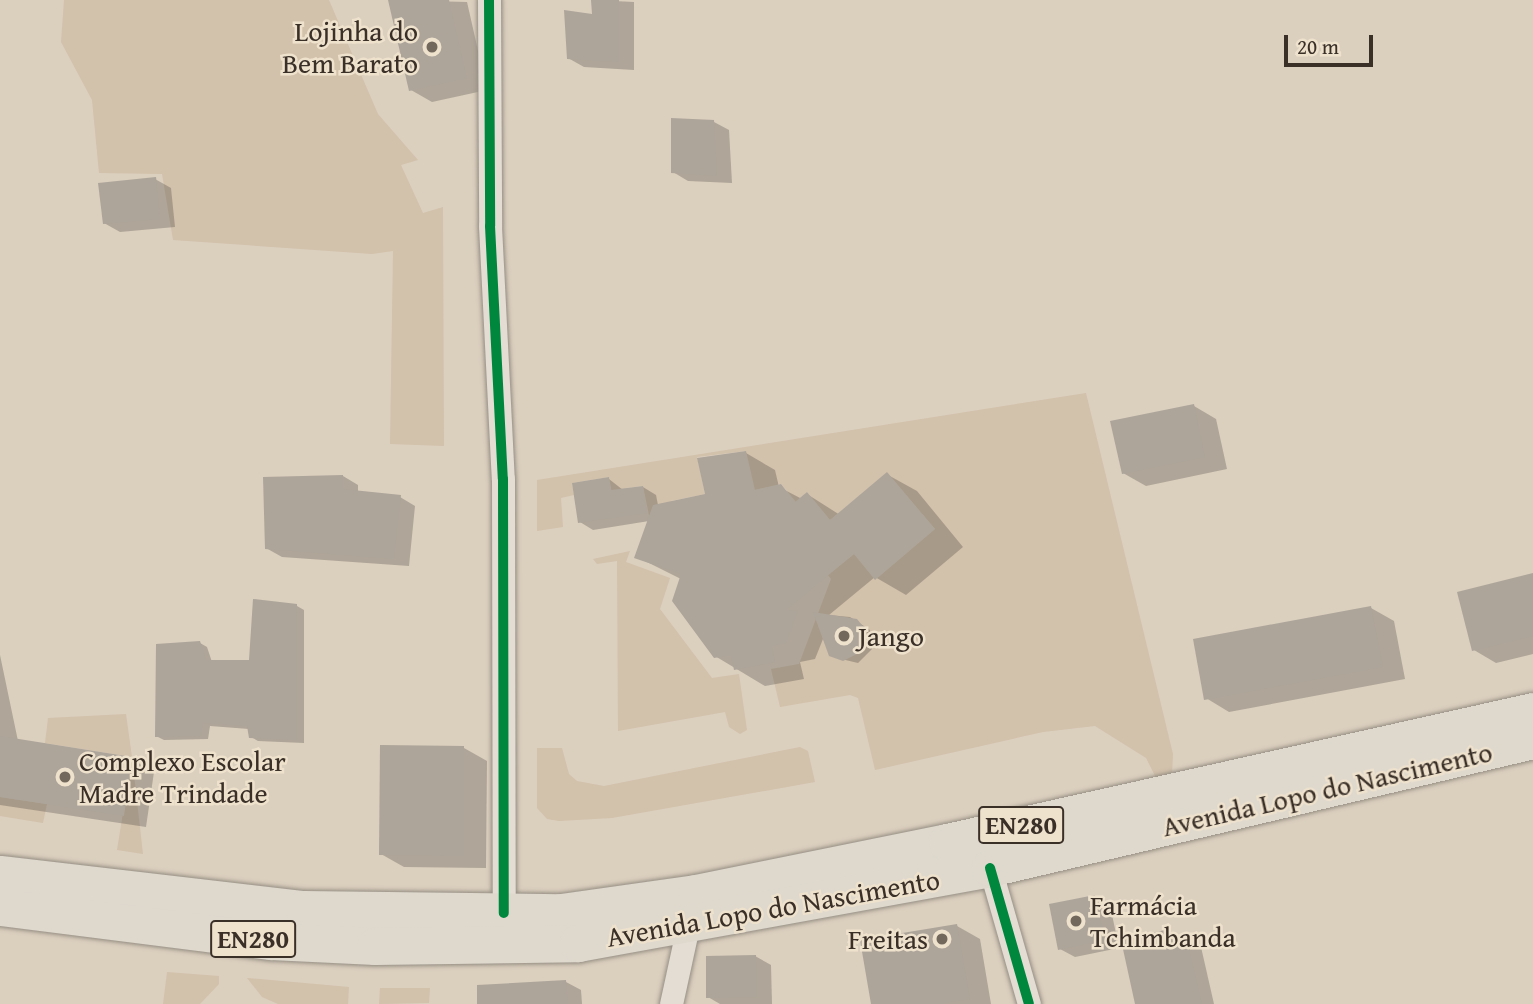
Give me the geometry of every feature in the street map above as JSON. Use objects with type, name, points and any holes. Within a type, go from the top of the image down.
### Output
[{"type":"main road","name":"Avenida Lopo do Nascimento","points":[[0,874],[303,909],[561,912],[709,891],[1533,712]]},
{"type":"main road","name":"Avenida Lopo do Nascimento","points":[[0,907],[245,939],[366,946],[578,943],[688,926],[990,868],[1533,740]]},
{"type":"street","points":[[489,0],[490,226],[503,479],[504,913]]},
{"type":"street","points":[[990,868],[1029,1004]]},
{"type":"street","points":[[671,1004],[688,926]]},
{"type":"shaded area","points":[[64,0],[329,0],[378,114],[418,160],[401,165],[423,213],[443,207],[444,446],[390,444],[393,251],[372,254],[173,240],[162,174],[99,173],[92,100],[61,42]]},
{"type":"shaded area","points":[[1086,393],[1173,754],[1172,776],[1157,780],[1146,758],[1095,726],[1043,732],[875,770],[858,698],[850,695],[780,707],[771,669],[799,664],[831,579],[828,575],[854,554],[876,579],[935,529],[887,473],[830,520],[807,492],[796,502],[781,484],[736,494],[746,451],[697,457],[705,494],[671,501],[664,520],[649,515],[643,486],[626,488],[615,512],[609,477],[572,483],[574,495],[561,498],[563,527],[537,531],[537,480]]},
{"type":"shaded area","points":[[630,551],[626,562],[670,578],[660,609],[712,678],[739,674],[747,730],[740,734],[729,727],[725,712],[618,731],[617,561],[597,564],[593,559]]},
{"type":"shaded area","points":[[126,714],[132,757],[45,743],[48,718]]},
{"type":"shaded area","points":[[800,747],[808,751],[815,782],[612,818],[559,821],[547,819],[537,808],[537,748],[562,748],[569,774],[577,781],[604,786]]},
{"type":"shaded area","points":[[132,757],[143,854],[117,850]]},
{"type":"shaded area","points":[[0,797],[47,804],[43,823],[0,816]]},
{"type":"shaded area","points":[[167,972],[219,976],[219,984],[200,1004],[163,1004]]},
{"type":"shaded area","points":[[247,978],[349,987],[348,1004],[278,1004],[262,997]]},
{"type":"shaded area","points":[[380,988],[430,988],[429,1003],[379,1004]]},
{"type":"building","points":[[388,0],[449,0],[467,78],[409,91]]},
{"type":"building","points":[[591,0],[619,0],[619,62],[567,59],[564,10],[592,14]]},
{"type":"building","points":[[671,118],[714,120],[717,176],[671,173]]},
{"type":"building","points":[[156,177],[160,219],[103,224],[98,183]]},
{"type":"building","points":[[1194,404],[1205,457],[1122,474],[1110,421]]},
{"type":"building","points":[[746,451],[755,490],[781,484],[795,502],[807,492],[830,520],[887,472],[935,529],[875,580],[854,554],[786,610],[798,611],[786,643],[772,646],[775,662],[734,670],[731,655],[714,658],[672,601],[681,574],[634,558],[653,505],[705,494],[697,458]]},
{"type":"building","points":[[343,475],[343,489],[401,495],[394,559],[265,549],[263,477]]},
{"type":"building","points":[[609,477],[611,490],[643,486],[647,513],[578,523],[572,483]]},
{"type":"building","points":[[1533,573],[1533,636],[1472,651],[1457,592]]},
{"type":"building","points":[[253,599],[297,604],[297,740],[249,738],[247,726],[203,723],[201,736],[155,737],[156,644],[200,641],[206,660],[249,660]]},
{"type":"building","points":[[1371,606],[1383,667],[1204,700],[1193,639]]},
{"type":"building","name":"Jango","points":[[813,612],[857,619],[866,630],[863,651],[843,661],[829,656]]},
{"type":"building","name":"Complexo Escolar Madre Trindade","points":[[0,736],[132,757],[124,816],[0,797]]},
{"type":"building","points":[[380,745],[464,746],[464,856],[379,855]]},
{"type":"building","points":[[1095,895],[1105,940],[1058,950],[1049,904]]},
{"type":"building","points":[[957,924],[970,999],[937,1004],[871,1004],[860,940]]},
{"type":"building","points":[[1165,930],[1168,940],[1186,936],[1202,1004],[1135,1004],[1121,940]]},
{"type":"building","points":[[756,955],[757,997],[706,998],[706,956]]},
{"type":"building","points":[[566,980],[568,1004],[477,1004],[477,985]]},
{"type":"cycle path","points":[[489,0],[490,226],[503,479],[504,913]]},
{"type":"cycle path","points":[[990,868],[1029,1004]]},
{"type":"place","name":"Lojinha do Bem Barato","points":[[432,47]]},
{"type":"place","name":"Jango","points":[[844,636]]},
{"type":"place","name":"Complexo Escolar Madre Trindade","points":[[65,777]]},
{"type":"place","name":"Farmácia Tchimbanda","points":[[1076,921]]},
{"type":"place","name":"Freitas","points":[[942,939]]}]
